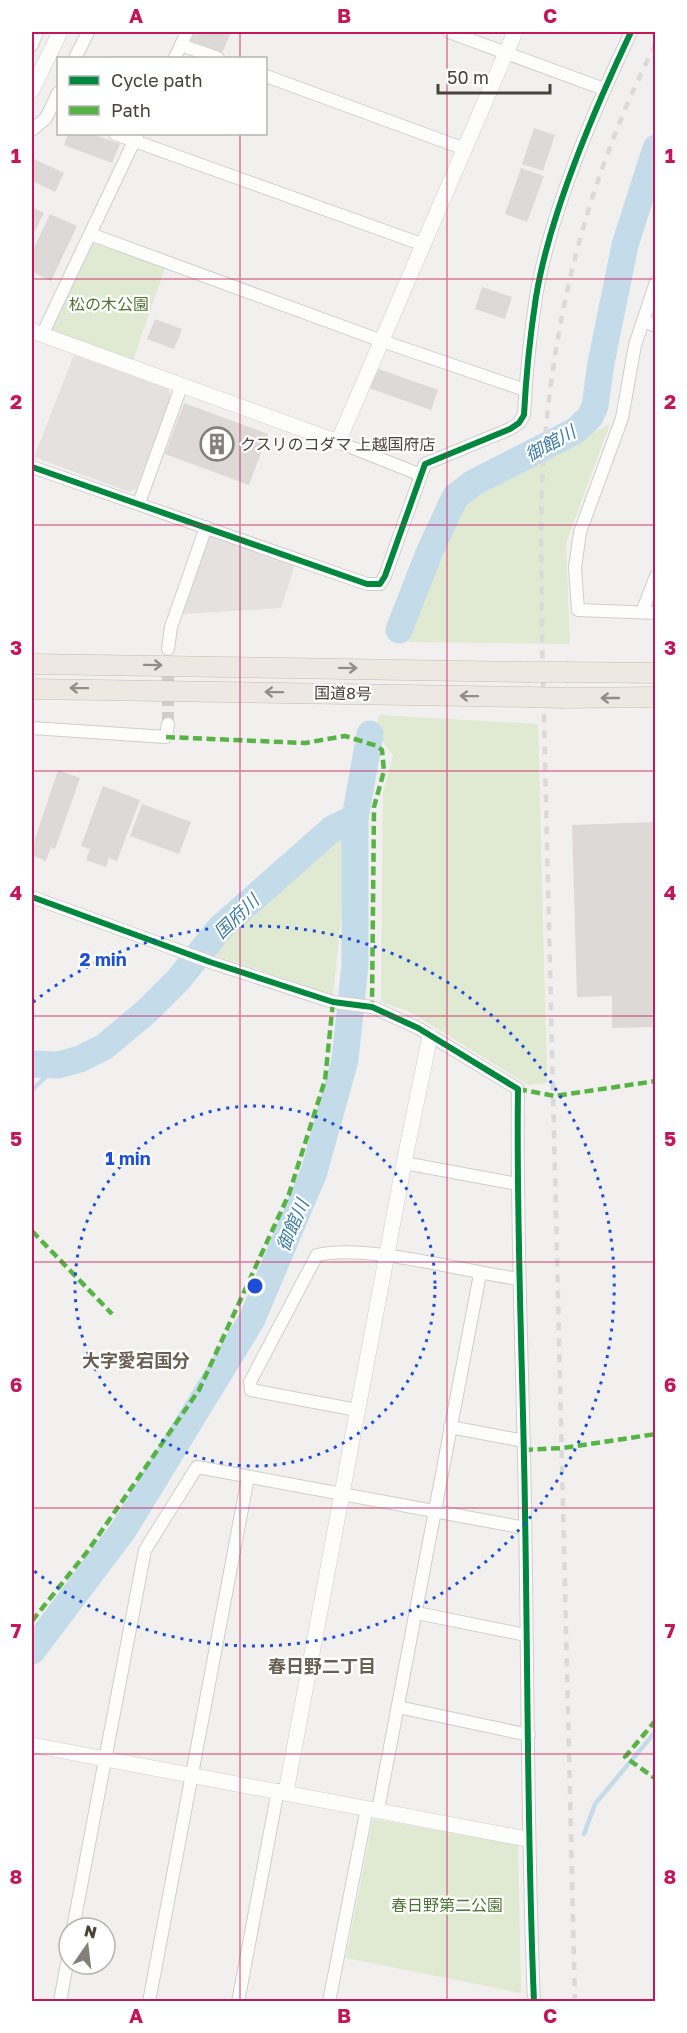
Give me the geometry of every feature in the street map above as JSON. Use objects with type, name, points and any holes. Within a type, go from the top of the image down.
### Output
[{"type":"highway","name":"国道8号","points":[[32,664],[656,673]]},
{"type":"highway","name":"国道8号","points":[[32,689],[656,698]]},
{"type":"street","points":[[32,45],[37,32]]},
{"type":"street","points":[[32,90],[60,32]]},
{"type":"street","points":[[76,57],[88,32]]},
{"type":"street","points":[[175,57],[188,32]]},
{"type":"street","points":[[449,32],[604,89]]},
{"type":"street","points":[[338,442],[515,32]]},
{"type":"street","points":[[32,467],[376,585],[386,576],[425,464],[519,423],[524,415],[537,296],[554,228],[604,89],[631,32]]},
{"type":"street","points":[[181,45],[215,57]]},
{"type":"street","points":[[267,76],[465,149]]},
{"type":"street","points":[[32,130],[55,111]]},
{"type":"street","points":[[421,475],[338,442],[37,333],[90,234],[136,137],[424,245]]},
{"type":"street","points":[[90,234],[382,341],[525,390]]},
{"type":"street","points":[[656,282],[635,345],[621,418],[580,532],[575,568],[578,610],[656,613]]},
{"type":"street","points":[[643,321],[656,326]]},
{"type":"street","points":[[139,503],[182,387]]},
{"type":"street","points":[[168,649],[171,627],[206,527]]},
{"type":"street","points":[[642,612],[656,576]]},
{"type":"street","points":[[32,729],[166,737],[168,724]]},
{"type":"street","points":[[32,897],[210,962],[333,1002],[372,1007],[402,1019],[518,1089],[517,1184],[529,1735],[527,1839],[534,2001]]},
{"type":"street","points":[[238,2001],[282,1791],[430,1036]]},
{"type":"street","points":[[404,1163],[517,1184]]},
{"type":"street","points":[[357,1410],[251,1390],[250,1382],[317,1255],[334,1251],[387,1256],[519,1279]]},
{"type":"street","points":[[329,2001],[398,1707],[480,1274]]},
{"type":"street","points":[[450,1427],[524,1441]]},
{"type":"street","points":[[75,1916],[145,1550],[197,1467],[525,1528]]},
{"type":"street","points":[[149,2001],[248,1476]]},
{"type":"street","points":[[417,1613],[526,1635]]},
{"type":"street","points":[[398,1707],[529,1735]]},
{"type":"street","points":[[32,1744],[527,1839]]},
{"type":"street","points":[[60,2001],[65,1976]]},
{"type":"green space","name":"松の木公園","points":[[93,243],[165,268],[133,360],[51,330]]},
{"type":"green space","points":[[610,424],[566,543],[570,644],[408,642],[436,560],[459,506],[485,485]]},
{"type":"green space","points":[[379,715],[538,724],[547,1083],[528,1085],[410,1012],[381,1002],[383,794],[393,755],[382,741],[374,738]]},
{"type":"green space","points":[[342,834],[348,840],[348,848],[333,995],[209,953],[325,841],[334,835]]},
{"type":"green space","name":"春日野第二公園","points":[[373,1819],[518,1845],[521,1993],[346,1958]]},
{"type":"shaded area","points":[[74,355],[168,389],[171,397],[136,489],[129,492],[34,457]]},
{"type":"shaded area","points":[[209,534],[295,565],[281,608],[182,614]]},
{"type":"building","points":[[194,32],[231,32],[222,53],[191,41]]},
{"type":"building","points":[[534,128],[555,135],[543,171],[522,164]]},
{"type":"building","points":[[68,135],[95,135],[120,144],[112,163],[64,145]]},
{"type":"building","points":[[32,158],[64,173],[55,192],[32,181]]},
{"type":"building","points":[[521,168],[544,176],[527,222],[505,214]]},
{"type":"building","points":[[32,207],[44,213],[35,231],[32,229]]},
{"type":"building","points":[[50,214],[77,226],[51,281],[32,272],[32,252]]},
{"type":"building","points":[[482,287],[512,297],[505,319],[475,309]]},
{"type":"building","points":[[155,319],[182,329],[174,349],[147,339]]},
{"type":"building","points":[[376,368],[438,390],[431,410],[369,388]]},
{"type":"building","name":"クスリのコダマ 上越国府店","points":[[184,403],[268,434],[249,485],[165,454]]},
{"type":"building","points":[[58,770],[80,778],[55,849],[51,847],[46,861],[32,855],[32,848]]},
{"type":"building","points":[[103,786],[140,800],[117,861],[109,858],[106,867],[86,860],[90,849],[81,846]]},
{"type":"building","points":[[142,804],[191,822],[179,854],[130,836]]},
{"type":"building","points":[[656,822],[656,1027],[612,1028],[612,996],[577,997],[572,825]]},
{"type":"waterway","name":"御館川","points":[[399,630],[429,553],[455,497],[473,483],[575,431],[590,417],[595,406],[601,363],[625,245],[656,148]]},
{"type":"waterway","name":"御館川","points":[[32,1651],[124,1529],[252,1319],[314,1172],[345,1060],[355,965],[355,818],[370,734]]},
{"type":"waterway","name":"国府川","points":[[32,1064],[58,1065],[80,1059],[104,1047],[147,1011],[178,980],[220,928],[332,829],[355,818]]},
{"type":"waterway","points":[[32,1090],[58,1065]]},
{"type":"waterway","points":[[584,1834],[595,1804],[656,1731]]},
{"type":"tunnel","points":[[168,649],[168,724]]},
{"type":"railway","points":[[575,2002],[542,636],[542,486],[553,370],[562,314],[575,258],[609,149],[656,43]]},
{"type":"marked path","points":[[166,737],[305,743],[345,736],[377,746],[382,750],[384,771],[374,807],[372,1007]]},
{"type":"marked path","points":[[32,1621],[87,1552],[199,1390],[289,1194],[325,1080],[333,1002]]},
{"type":"marked path","points":[[518,1089],[555,1096],[656,1081]]},
{"type":"marked path","points":[[32,1231],[112,1314]]},
{"type":"marked path","points":[[524,1450],[563,1448],[656,1434]]},
{"type":"marked path","points":[[656,1720],[625,1757],[656,1779]]},
{"type":"cycle path","points":[[32,467],[367,584],[380,584],[385,576],[425,464],[510,429],[519,423],[524,415],[528,356],[536,297],[552,231],[562,196],[588,128],[631,32]]},
{"type":"cycle path","points":[[32,897],[210,962],[333,1002],[372,1007],[418,1028],[518,1089],[530,1879],[534,2002]]},
{"type":"place","name":"クスリのコダマ 上越国府店","points":[[217,444]]},
{"type":"district","name":"大字愛宕国分","points":[[136,1360]]},
{"type":"district","name":"春日野二丁目","points":[[322,1666]]}]
